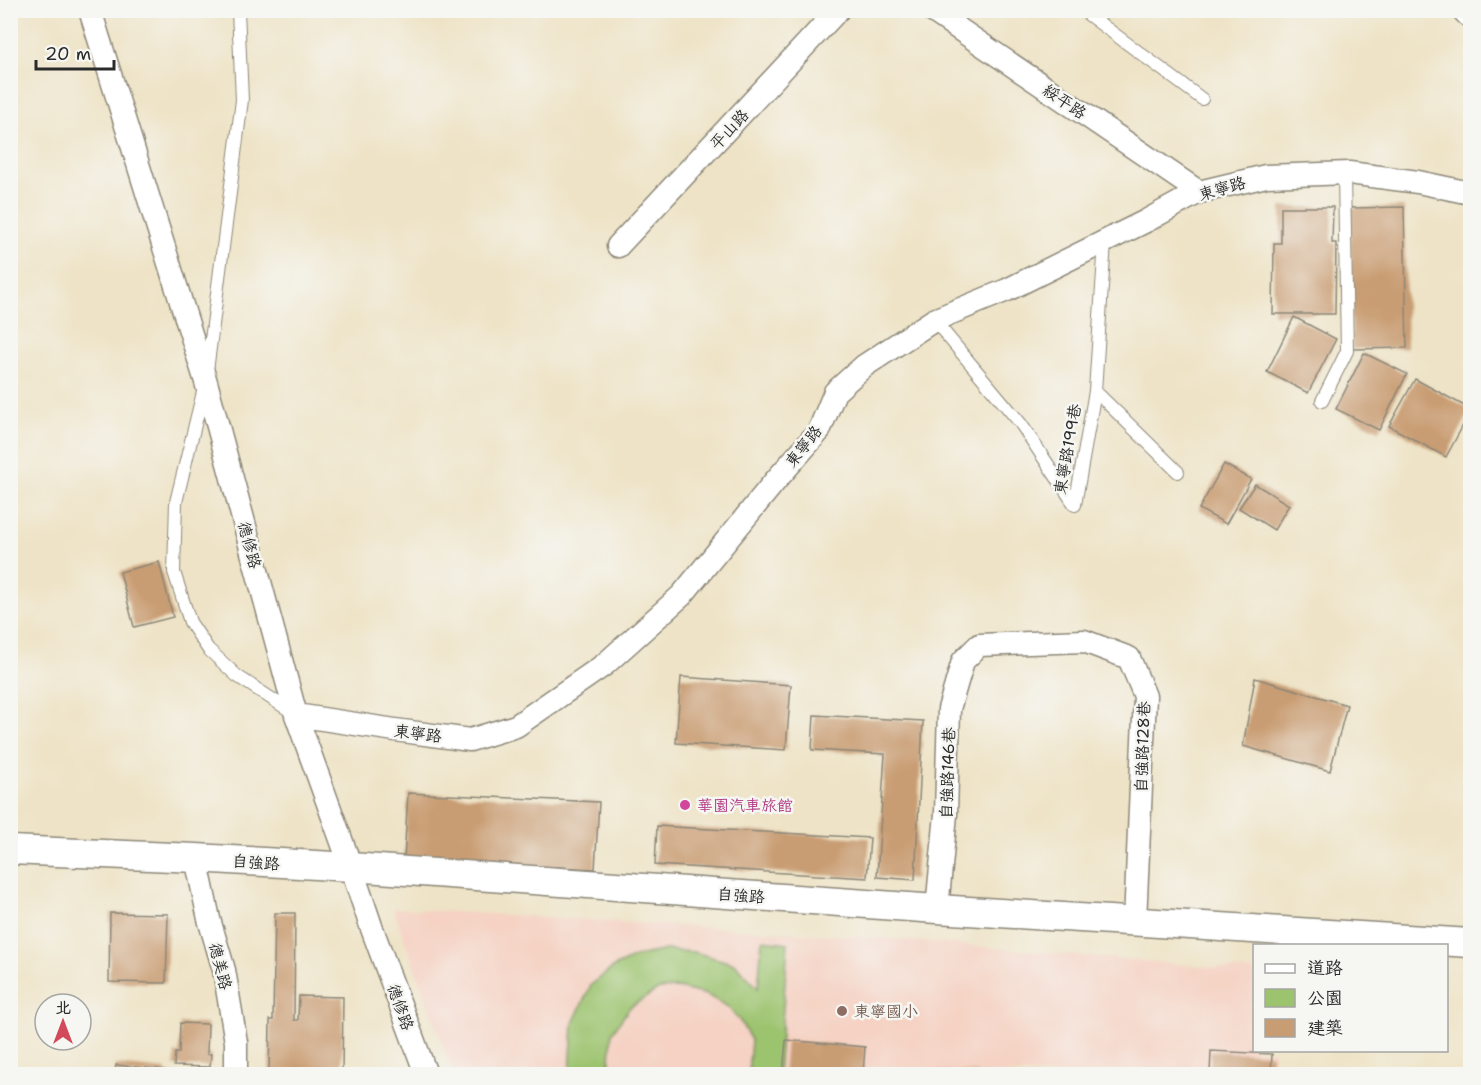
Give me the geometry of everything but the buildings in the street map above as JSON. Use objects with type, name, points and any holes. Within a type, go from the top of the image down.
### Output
[{"type":"street","name":"德修路","points":[[90,10],[206,382],[296,715],[426,1074]]},
{"type":"street","name":"平山路","points":[[618,246],[838,10]]},
{"type":"street","name":"綏平路","points":[[931,10],[1199,192]]},
{"type":"street","points":[[1467,10],[1470,13]]},
{"type":"street","name":"東寧路","points":[[296,715],[470,740],[516,726],[604,665],[682,595],[819,431],[835,392],[864,366],[934,320],[1007,290],[1199,192],[1266,176],[1349,173],[1418,182],[1470,193]]},
{"type":"street","name":"自強路128巷","points":[[979,645],[1084,641],[1129,658],[1144,696],[1135,921]]},
{"type":"street","name":"自強路146巷","points":[[937,909],[946,814],[949,709],[963,661],[979,645]]},
{"type":"street","name":"自強路","points":[[10,850],[351,867],[937,909],[1470,943]]},
{"type":"street","name":"德美路","points":[[196,858],[209,919],[224,970],[236,1042],[236,1074]]},
{"type":"lane","points":[[238,10],[242,100],[206,382],[176,502],[174,572],[190,622],[208,649],[237,676],[296,715]]},
{"type":"lane","points":[[1082,10],[1202,99]]},
{"type":"lane","points":[[1323,401],[1347,351],[1344,174]]},
{"type":"lane","name":"東寧路199巷","points":[[934,320],[1021,424],[1075,505],[1095,391],[1105,242]]},
{"type":"lane","points":[[1095,391],[1178,472]]},
{"type":"shaded area","name":"東寧國小","points":[[393,908],[894,939],[1253,971],[1253,1052],[1274,1052],[1274,1074],[453,1074]]},
{"type":"green space","points":[[762,940],[788,943],[778,1074],[748,1074],[751,1040],[740,1021],[728,1007],[707,995],[678,988],[659,989],[630,1007],[612,1033],[609,1074],[570,1074],[573,1023],[591,985],[614,967],[637,956],[666,950],[694,952],[735,964],[758,988]]},
{"type":"place","name":"華園汽車旅館","points":[[685,805]]},
{"type":"place","name":"東寧國小","points":[[842,1011]]}]
